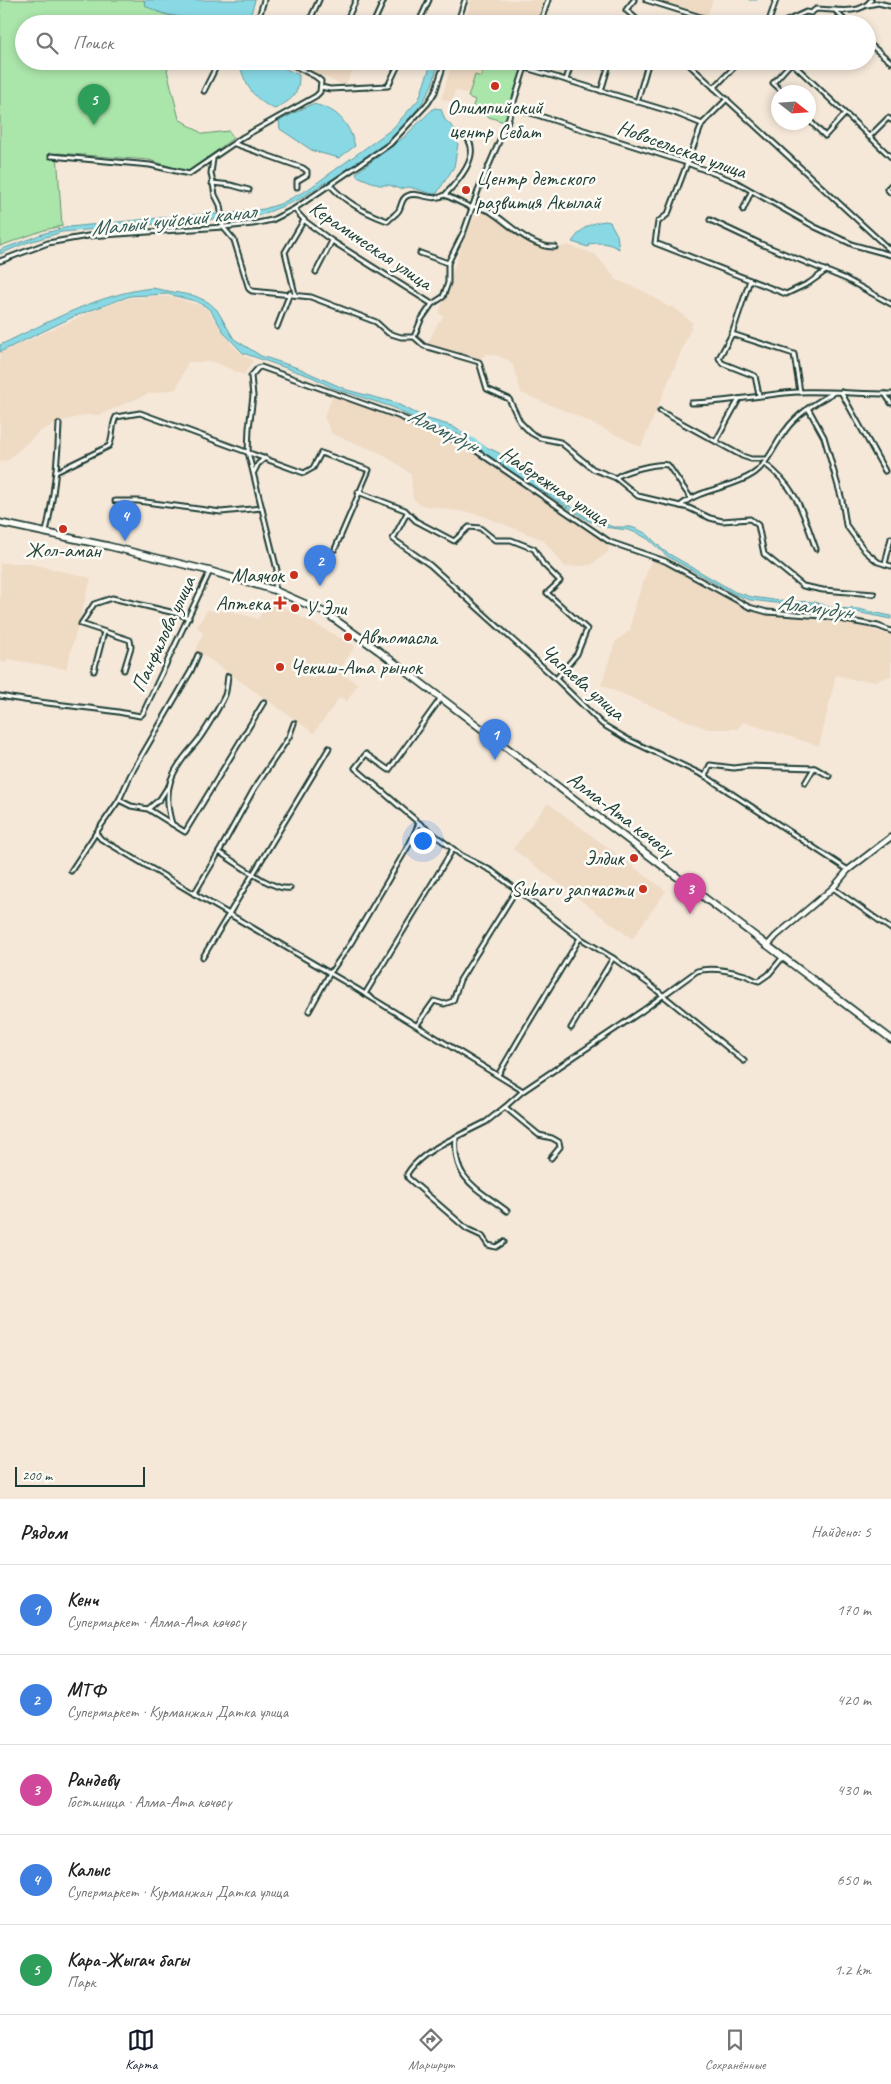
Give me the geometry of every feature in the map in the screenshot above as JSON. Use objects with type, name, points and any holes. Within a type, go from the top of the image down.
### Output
[{"type":"main road","name":"Алма-Ата көчөсү","points":[[0,523],[210,571],[274,590],[326,613],[379,651],[891,1039]]},
{"type":"street","points":[[260,15],[264,0]]},
{"type":"street","points":[[312,15],[318,0]]},
{"type":"street","points":[[349,15],[356,0]]},
{"type":"street","points":[[377,15],[384,0]]},
{"type":"street","points":[[422,15],[429,0]]},
{"type":"street","points":[[460,15],[465,0]]},
{"type":"street","points":[[543,15],[548,0]]},
{"type":"street","points":[[632,15],[626,10],[634,0]]},
{"type":"street","points":[[646,0],[694,15]]},
{"type":"street","points":[[771,15],[776,0]]},
{"type":"street","points":[[800,15],[806,12],[811,13],[816,9],[859,10],[871,0]]},
{"type":"street","points":[[867,5],[878,3],[891,6]]},
{"type":"street","points":[[834,9],[840,15]]},
{"type":"street","points":[[876,50],[891,62]]},
{"type":"street","points":[[204,91],[214,70]]},
{"type":"street","points":[[51,156],[150,164],[189,174],[235,143],[316,96],[321,86],[321,81],[302,70]]},
{"type":"street","points":[[321,86],[330,89],[388,86],[396,70]]},
{"type":"street","points":[[0,261],[48,243],[88,236],[222,227],[272,220],[294,209],[390,144],[435,92],[442,70]]},
{"type":"street","points":[[414,337],[421,320],[432,304],[443,297],[448,283],[448,263],[464,232],[525,70]]},
{"type":"street","points":[[533,70],[675,113],[702,124]]},
{"type":"street","points":[[566,80],[569,70]]},
{"type":"street","points":[[602,91],[608,70]]},
{"type":"street","points":[[637,102],[646,70]]},
{"type":"street","points":[[694,70],[891,251]]},
{"type":"street","points":[[714,88],[731,70]]},
{"type":"street","points":[[776,85],[773,82],[784,70]]},
{"type":"street","points":[[799,70],[891,157]]},
{"type":"street","points":[[727,99],[702,124],[668,214],[658,222],[655,243],[786,294],[809,283],[827,270]]},
{"type":"street","name":"Новосельская улица","points":[[512,107],[687,163],[736,182],[751,192],[854,245],[891,255]]},
{"type":"street","points":[[816,127],[826,136],[845,114]]},
{"type":"street","points":[[869,137],[888,118],[891,120]]},
{"type":"street","points":[[330,185],[341,197],[354,206],[388,221],[399,211],[402,200],[408,195],[438,199],[445,195],[457,182],[473,152],[473,145],[467,138]]},
{"type":"street","points":[[235,143],[303,168],[307,171],[307,175],[297,181],[297,187]]},
{"type":"street","points":[[212,159],[212,183],[220,208],[222,227],[234,240],[249,289],[257,292],[311,297],[376,322],[388,333],[401,337],[414,337],[424,346],[479,362],[487,389],[508,399],[520,422],[531,433],[540,438],[560,442],[593,469],[616,478],[638,496],[680,506],[722,521],[750,519],[758,525],[764,554],[803,586],[823,590],[874,594]]},
{"type":"street","points":[[212,183],[231,185],[249,190]]},
{"type":"street","points":[[891,185],[887,189],[891,193]]},
{"type":"street","points":[[743,210],[751,192]]},
{"type":"street","points":[[445,195],[472,207],[489,210],[527,238],[544,246],[555,247]]},
{"type":"street","name":"Керамическая улица","points":[[294,209],[304,220],[332,242],[432,304]]},
{"type":"street","points":[[277,327],[293,294],[285,252],[304,220]]},
{"type":"street","points":[[710,220],[761,244],[827,270],[891,304]]},
{"type":"street","points":[[316,272],[332,242]]},
{"type":"street","points":[[420,253],[448,263]]},
{"type":"street","points":[[750,280],[732,334],[719,358],[722,363],[755,376],[760,395]]},
{"type":"street","points":[[732,334],[794,354],[800,392]]},
{"type":"street","name":"Набережная улица","points":[[274,590],[276,570],[248,452],[253,396],[252,376],[258,368],[398,416],[469,446],[610,542],[665,561],[749,607],[767,612],[823,616],[878,626],[891,631]]},
{"type":"street","points":[[691,402],[717,403],[760,395],[800,392],[891,394]]},
{"type":"street","points":[[841,392],[885,471]]},
{"type":"street","points":[[680,506],[690,497],[723,487],[754,474],[767,459],[786,430],[808,408],[833,393]]},
{"type":"street","points":[[885,394],[891,403]]},
{"type":"street","points":[[716,441],[739,398]]},
{"type":"street","points":[[808,408],[824,437],[842,500],[846,524],[865,551],[878,562],[891,566]]},
{"type":"street","points":[[660,411],[742,456],[751,459],[767,459]]},
{"type":"street","points":[[56,472],[109,446],[112,441],[113,424],[116,417],[140,413],[304,474],[313,468],[321,453],[369,470],[335,549]]},
{"type":"street","points":[[46,532],[56,472],[59,424]]},
{"type":"street","points":[[253,473],[258,464],[265,458]]},
{"type":"street","points":[[764,463],[788,485],[799,503],[816,549]]},
{"type":"street","points":[[616,478],[620,473],[633,472],[662,464],[668,465],[690,497]]},
{"type":"street","points":[[358,492],[404,510],[416,521],[454,541],[469,527],[480,528],[495,540],[511,540],[534,549],[543,564],[560,581],[547,593],[587,629],[577,654],[556,679]]},
{"type":"street","points":[[115,501],[138,501],[221,512],[262,508]]},
{"type":"street","name":"Чапаева улица","points":[[407,513],[393,539],[430,565],[556,679],[602,724],[627,739],[705,776],[848,870]]},
{"type":"street","points":[[885,564],[891,538]]},
{"type":"street","name":"Панфилова улица","points":[[0,696],[59,706],[112,710],[140,716],[189,618],[210,571]]},
{"type":"street","points":[[124,670],[131,647],[130,640],[81,624],[94,604],[112,598],[189,618]]},
{"type":"street","points":[[94,671],[104,632]]},
{"type":"street","points":[[71,872],[119,800],[140,758],[191,671],[198,655]]},
{"type":"street","points":[[148,809],[160,799],[182,757],[196,743],[225,695],[228,676]]},
{"type":"street","points":[[441,698],[389,770],[366,754],[355,768],[419,823],[467,860],[487,868],[580,938],[613,958],[744,1061]]},
{"type":"street","points":[[119,800],[131,806],[148,809],[185,832],[264,702]]},
{"type":"street","points":[[194,894],[254,789],[289,737],[294,723]]},
{"type":"street","points":[[203,957],[227,914],[329,748]]},
{"type":"street","points":[[705,776],[710,765],[734,768],[749,766],[815,768],[830,776]]},
{"type":"street","points":[[804,783],[815,768]]},
{"type":"street","points":[[168,785],[167,803],[172,824]]},
{"type":"street","points":[[310,1011],[330,973],[351,943],[410,843],[419,823]]},
{"type":"street","points":[[96,833],[101,839],[330,973],[523,1091]]},
{"type":"street","points":[[768,946],[776,936],[833,888],[848,870],[891,837]]},
{"type":"street","points":[[365,994],[453,849]]},
{"type":"street","points":[[219,852],[279,888],[290,888]]},
{"type":"street","points":[[833,888],[891,929]]},
{"type":"street","points":[[416,1025],[434,1001],[444,1004],[453,1001],[460,980],[517,889]]},
{"type":"street","points":[[498,1075],[580,938]]},
{"type":"street","points":[[504,1242],[496,1247],[488,1245],[482,1236],[467,1229],[408,1178],[407,1174],[410,1169],[429,1153],[486,1122],[523,1091],[697,971],[705,969],[745,975],[753,980],[759,980],[768,974],[783,956]]},
{"type":"street","points":[[571,1028],[613,958]]},
{"type":"street","points":[[505,1107],[539,1135],[559,1142],[560,1147],[551,1158]]},
{"type":"street","points":[[456,1137],[456,1161],[460,1171],[478,1189],[507,1211]]},
{"type":"shaded area","points":[[471,0],[546,0],[542,15],[467,15]]},
{"type":"shaded area","points":[[653,0],[713,0],[708,15],[701,15]]},
{"type":"shaded area","points":[[310,70],[353,70],[345,86]]},
{"type":"shaded area","points":[[450,70],[483,70],[481,77],[475,76],[469,94],[455,90],[452,102],[441,99]]},
{"type":"shaded area","points":[[479,207],[495,215],[521,236],[547,250],[568,245],[595,254],[617,280],[646,292],[670,308],[672,306],[693,323],[641,447],[575,415],[521,393],[513,366],[508,360],[496,355],[487,354],[478,360],[427,345],[438,323],[444,317],[439,313],[461,247]]},
{"type":"shaded area","points":[[173,297],[207,309],[232,345],[243,355],[253,360],[244,375],[215,362],[188,362],[176,389],[148,394],[99,415],[85,415],[59,422],[40,431],[8,460],[0,462],[0,353],[100,308],[130,298]]},
{"type":"shaded area","points":[[333,395],[391,415],[470,448],[609,545],[608,552],[591,565],[565,567],[543,540],[478,514],[420,505],[413,498],[411,475],[399,465],[378,452],[332,434],[324,417]]},
{"type":"shaded area","points":[[652,558],[750,608],[770,614],[851,624],[891,635],[891,676],[876,681],[856,680],[836,675],[819,746],[743,722],[737,729],[707,729],[601,685],[615,642],[630,630],[634,608]]},
{"type":"shaded area","points":[[0,563],[27,563],[91,578],[66,669],[8,659],[6,663],[0,662]]},
{"type":"shaded area","name":"Чекиш-Ата рынок","points":[[269,599],[355,646],[339,671],[358,684],[347,701],[340,697],[314,733],[196,650],[203,633],[197,627],[207,610],[230,611],[258,619]]},
{"type":"shaded area","points":[[548,803],[666,891],[632,939],[513,849]]},
{"type":"green space","points":[[0,0],[144,0],[145,5],[168,15],[15,15],[15,70],[167,70],[179,119],[203,134],[229,131],[233,138],[189,172],[149,160],[57,153],[62,226],[44,230],[0,246]]},
{"type":"green space","name":"Олимпийский центр Себат","points":[[483,70],[524,70],[507,123],[471,111],[475,100],[468,97],[475,75],[481,77]]},
{"type":"water","points":[[144,0],[255,0],[251,15],[171,15],[156,11],[145,5]]},
{"type":"water","points":[[241,70],[288,70],[299,75],[299,82],[293,96],[275,109],[256,96],[244,78]]},
{"type":"water","name":"Малый чуйский канал","points":[[429,70],[437,70],[431,88],[420,106],[398,132],[385,143],[328,183],[326,182],[298,200],[261,215],[62,232],[26,243],[0,254],[0,250],[45,233],[69,227],[179,216],[232,213],[264,209],[280,204],[307,190],[392,129],[419,99]]},
{"type":"water","points":[[312,104],[335,113],[349,130],[355,146],[339,158],[313,151],[280,129],[279,121]]},
{"type":"water","points":[[434,108],[441,109],[445,120],[456,130],[455,138],[458,144],[454,167],[437,193],[433,194],[409,187],[400,189],[389,185],[379,185],[357,176],[356,173],[403,138]]},
{"type":"water","points":[[605,221],[610,222],[617,235],[619,249],[612,245],[598,243],[590,244],[588,247],[572,242],[586,227]]},
{"type":"water","points":[[152,288],[195,296],[208,302],[217,310],[234,339],[261,356],[298,368],[347,390],[393,402],[428,419],[452,426],[478,443],[499,453],[534,481],[586,517],[613,527],[631,527],[647,534],[664,551],[735,592],[752,597],[781,601],[815,602],[832,608],[858,609],[891,616],[891,619],[846,610],[831,610],[815,605],[750,600],[734,594],[667,556],[648,539],[637,533],[603,527],[587,520],[533,485],[511,465],[458,434],[423,423],[392,407],[333,388],[312,377],[243,353],[225,334],[211,311],[195,301],[168,294],[130,296],[75,316],[0,352],[0,345],[74,310],[112,296]]},
{"type":"waterway","points":[[749,0],[757,0]]},
{"type":"waterway","name":"Аламүдүн","points":[[469,440],[536,486]]},
{"type":"place","name":"Олимпийский центр Себат","points":[[495,86]]},
{"type":"place","name":"Кара-Жыгач багы","points":[[94,125]]},
{"type":"place","name":"Центр детского развития Акылай","points":[[466,190]]},
{"type":"place","name":"Жол-аман","points":[[63,529]]},
{"type":"place","name":"Калыс","points":[[125,541]]},
{"type":"place","name":"Маячок","points":[[294,575]]},
{"type":"place","name":"МТФ","points":[[320,586]]},
{"type":"place","name":"Аптека","points":[[280,603]]},
{"type":"place","name":"У Эли","points":[[295,608]]},
{"type":"place","name":"Автомасла","points":[[348,637]]},
{"type":"place","name":"Чекиш-Ата рынок","points":[[280,667]]},
{"type":"place","name":"Кенч","points":[[495,760]]},
{"type":"place","name":"Элдик","points":[[634,858]]},
{"type":"place","name":"Subaru запчасти","points":[[643,889]]},
{"type":"place","name":"Рандеву","points":[[690,914]]}]
